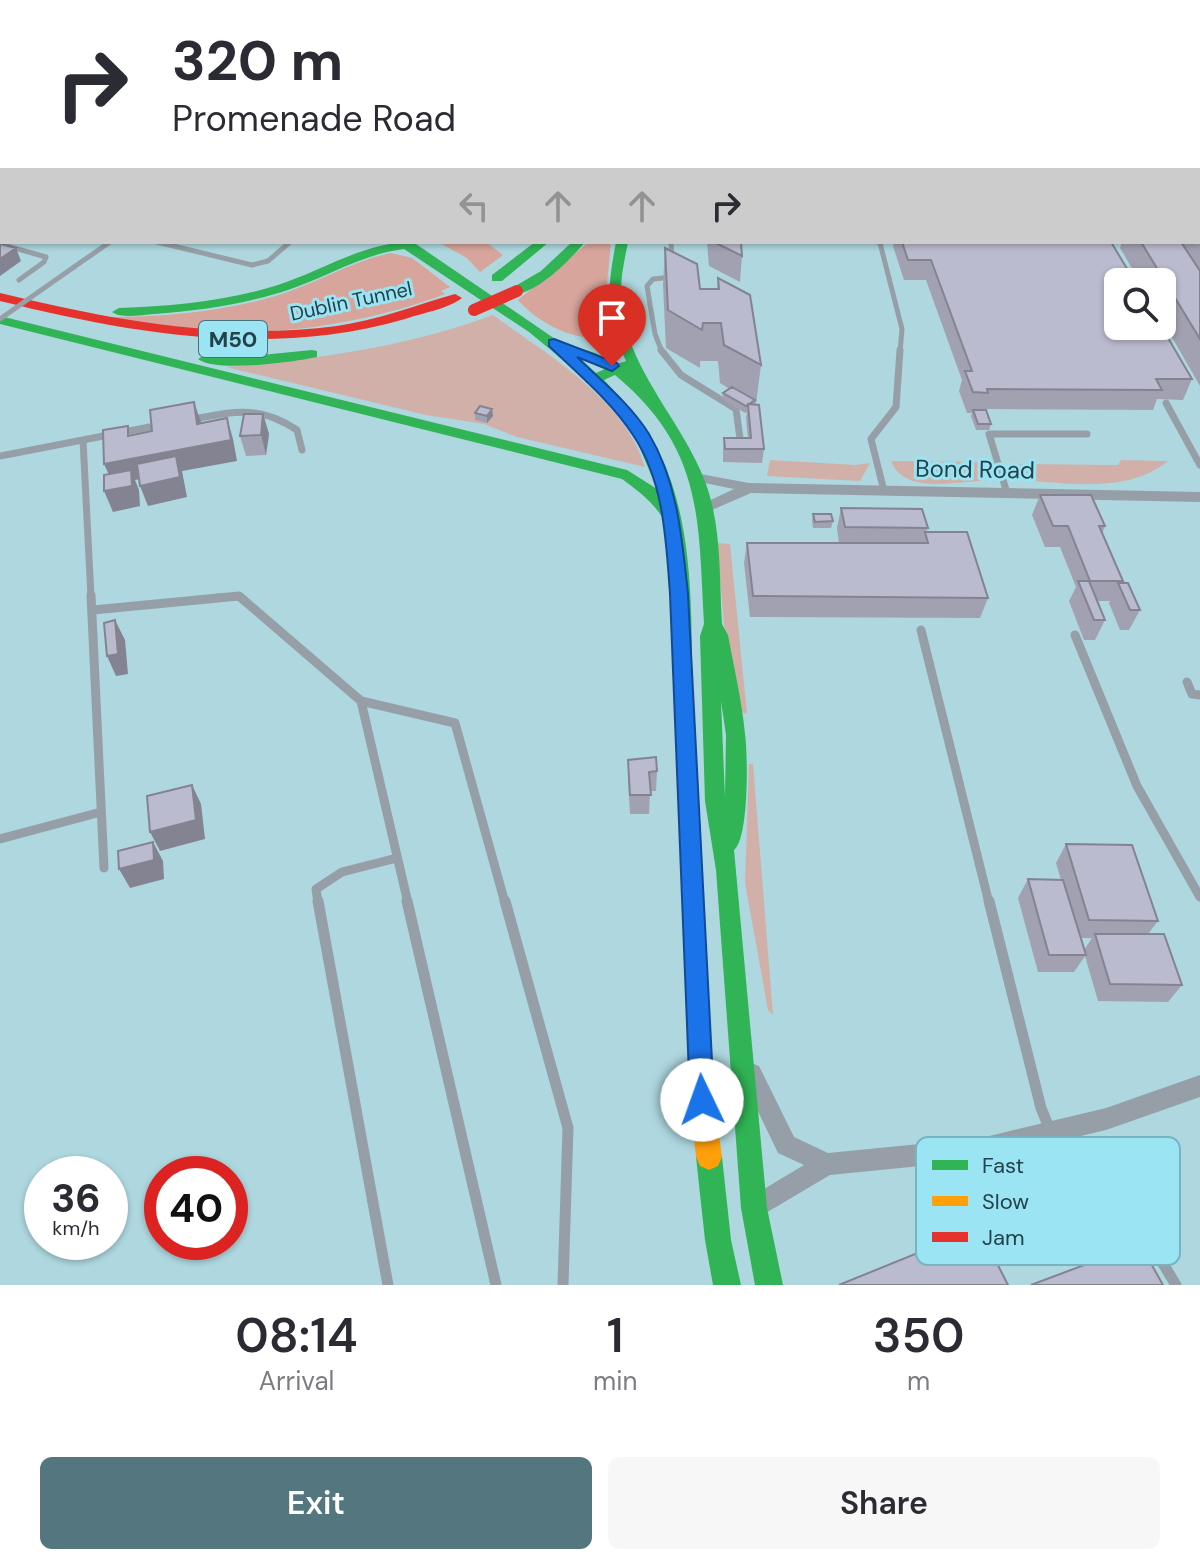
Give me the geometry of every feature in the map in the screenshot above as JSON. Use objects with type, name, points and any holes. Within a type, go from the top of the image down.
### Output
[{"type":"main road","points":[[5,299],[116,312],[211,305],[287,286],[368,251],[407,244],[554,343],[611,397],[642,435],[666,492],[672,518],[679,594],[702,1100],[718,1240],[727,1285]]},
{"type":"main road","name":"Dublin Tunnel","points":[[463,308],[541,244]]},
{"type":"main road","name":"Dublin Tunnel","points":[[5,299],[136,329],[229,339],[287,337],[463,308],[517,291],[546,274],[577,244]]},
{"type":"main road","points":[[622,244],[614,289],[625,366],[656,406],[695,477],[705,508],[713,624],[709,636],[715,801],[727,867],[754,1208],[769,1285]]},
{"type":"main road","points":[[0,320],[627,475],[650,492],[672,518]]},
{"type":"main road","points":[[554,343],[625,366]]},
{"type":"main road","name":"Dublin Tunnel","points":[[111,349],[173,358],[240,361],[330,351]]},
{"type":"main road","points":[[591,380],[625,366]]},
{"type":"street","name":"Bond Road","points":[[695,477],[749,488],[1200,497]]},
{"type":"street","name":"Bond Road","points":[[705,508],[749,488]]},
{"type":"street","points":[[742,1055],[786,1145],[827,1164]]},
{"type":"street","points":[[1038,1137],[1200,1086]]},
{"type":"street","points":[[754,1208],[827,1164],[916,1155]]},
{"type":"lane","points":[[0,244],[46,257],[44,262],[19,280]]},
{"type":"lane","points":[[0,320],[107,244]]},
{"type":"lane","points":[[165,244],[252,265],[268,261],[288,244]]},
{"type":"lane","points":[[671,244],[674,276]]},
{"type":"lane","points":[[879,244],[902,329],[896,407],[871,439],[884,491]]},
{"type":"lane","points":[[688,278],[653,279],[647,286],[651,325],[661,355],[684,380],[736,409],[742,446]]},
{"type":"lane","points":[[1166,403],[1200,465]]},
{"type":"lane","points":[[0,456],[251,408],[268,412],[297,430],[302,450]]},
{"type":"lane","points":[[1007,493],[989,434],[1087,434]]},
{"type":"lane","points":[[83,440],[104,868]]},
{"type":"lane","points":[[93,610],[131,609],[217,596],[239,596],[361,701],[455,723],[568,1128],[563,1285]]},
{"type":"lane","points":[[921,630],[1041,1108],[1052,1134]]},
{"type":"lane","points":[[1075,635],[1137,786],[1200,897]]},
{"type":"lane","points":[[1187,682],[1192,694],[1200,695]]},
{"type":"lane","points":[[361,701],[496,1285]]},
{"type":"lane","points":[[0,839],[101,812]]},
{"type":"lane","points":[[388,1285],[316,889],[321,881],[334,876],[397,858]]},
{"type":"lane","points":[[1164,1265],[1176,1285]]},
{"type":"shaded area","points":[[442,244],[489,244],[503,255],[480,272],[467,258]]},
{"type":"shaded area","points":[[587,244],[611,244],[600,337],[566,333],[534,315],[518,300]]},
{"type":"shaded area","points":[[391,253],[412,258],[450,287],[441,291],[445,294],[417,304],[359,319],[299,329],[196,331],[106,317],[149,316],[234,306],[291,291],[362,261]]},
{"type":"shaded area","points":[[493,315],[559,362],[602,399],[635,442],[645,467],[517,437],[484,424],[426,415],[226,367],[361,350],[428,336]]},
{"type":"shaded area","points":[[770,460],[856,465],[870,463],[860,481],[767,476]]},
{"type":"shaded area","points":[[1121,460],[1168,461],[1135,478],[1097,484],[1020,480],[1010,464],[1118,465]]},
{"type":"shaded area","points":[[891,461],[988,462],[989,474],[981,481],[930,484],[906,478]]},
{"type":"shaded area","points":[[717,543],[730,544],[747,714],[742,712],[724,625]]},
{"type":"shaded area","points":[[749,764],[753,764],[773,1015],[768,1010],[745,883]]},
{"type":"building","points":[[0,244],[16,248],[0,259]]},
{"type":"building","points":[[718,244],[741,244],[742,256]]},
{"type":"building","points":[[903,244],[1112,244],[1127,268],[1104,268],[1104,340],[1169,340],[1192,379],[1156,379],[1162,390],[987,389],[988,393],[973,392],[965,371],[972,371],[931,260],[908,260]]},
{"type":"building","points":[[1142,244],[1182,244],[1200,271],[1200,339],[1176,300],[1176,268],[1157,268]]},
{"type":"building","points":[[665,248],[697,264],[700,289],[719,289],[718,278],[750,295],[761,365],[724,345],[721,323],[703,323],[702,330],[668,310]]},
{"type":"building","points":[[732,387],[755,400],[746,406],[723,393]]},
{"type":"building","points":[[194,402],[197,424],[227,418],[231,440],[104,464],[103,430],[128,426],[128,436],[152,431],[150,410]]},
{"type":"building","points":[[748,404],[759,405],[764,449],[725,449],[724,438],[751,438]]},
{"type":"building","points":[[480,406],[492,409],[487,416],[475,413]]},
{"type":"building","points":[[973,410],[986,410],[991,424],[978,424]]},
{"type":"building","points":[[244,414],[263,414],[261,435],[240,436]]},
{"type":"building","points":[[176,456],[180,477],[140,486],[137,464]]},
{"type":"building","points":[[131,470],[132,486],[104,491],[104,475]]},
{"type":"building","points":[[1040,495],[1091,495],[1105,526],[1099,526],[1123,581],[1090,581],[1068,526],[1053,526]]},
{"type":"building","points":[[841,508],[922,509],[928,528],[845,527]]},
{"type":"building","points":[[813,514],[831,514],[833,521],[815,522]]},
{"type":"building","points":[[925,532],[967,532],[988,598],[753,596],[747,543],[928,543]]},
{"type":"building","points":[[1078,581],[1089,581],[1105,620],[1094,620]]},
{"type":"building","points":[[1118,583],[1128,583],[1140,610],[1130,610]]},
{"type":"building","points":[[115,620],[118,654],[107,656],[104,623]]},
{"type":"building","points":[[656,757],[657,771],[649,772],[651,795],[630,795],[628,760]]},
{"type":"building","points":[[192,785],[196,820],[150,832],[147,796]]},
{"type":"building","points":[[153,842],[154,860],[119,869],[118,851]]},
{"type":"building","points":[[1066,844],[1132,845],[1158,921],[1089,920]]},
{"type":"building","points":[[1028,879],[1063,880],[1086,955],[1049,955]]},
{"type":"building","points":[[1095,934],[1164,934],[1182,985],[1110,984]]},
{"type":"building","points":[[916,1254],[916,1265],[998,1265],[1008,1285],[839,1285]]},
{"type":"building","points":[[1084,1265],[1152,1265],[1163,1285],[1031,1285]]},
{"type":"traffic: fast","points":[[119,312],[182,308],[244,298],[284,287],[374,251],[406,244]]},
{"type":"traffic: fast","points":[[497,278],[540,244]]},
{"type":"traffic: fast","points":[[517,291],[546,274],[577,244]]},
{"type":"traffic: fast","points":[[622,244],[614,287],[618,323],[628,352],[656,406]]},
{"type":"traffic: fast","points":[[406,245],[566,354],[621,406],[642,435],[665,491],[676,541],[684,708]]},
{"type":"traffic: fast","points":[[0,320],[627,475],[650,492],[672,518]]},
{"type":"traffic: fast","points":[[560,345],[600,360],[637,386],[668,422],[699,485],[709,535],[713,624],[719,635],[736,735],[735,806],[730,842]]},
{"type":"traffic: fast","points":[[205,359],[240,361],[312,354]]},
{"type":"traffic: fast","points":[[591,380],[633,363]]},
{"type":"traffic: fast","points":[[713,624],[709,636],[715,801],[727,870],[754,1208],[769,1285]]},
{"type":"traffic: fast","points":[[709,1157],[718,1240],[727,1285]]},
{"type":"traffic: slow","points":[[684,708],[702,1100],[709,1157]]},
{"type":"traffic: jam","points":[[474,310],[517,291]]},
{"type":"traffic: jam","points":[[0,297],[126,324],[252,336],[337,330],[397,317],[455,298]]},
{"type":"route","points":[[612,366],[554,343],[579,370],[611,397],[642,435],[657,466],[672,518],[679,594],[702,1100]]}]
